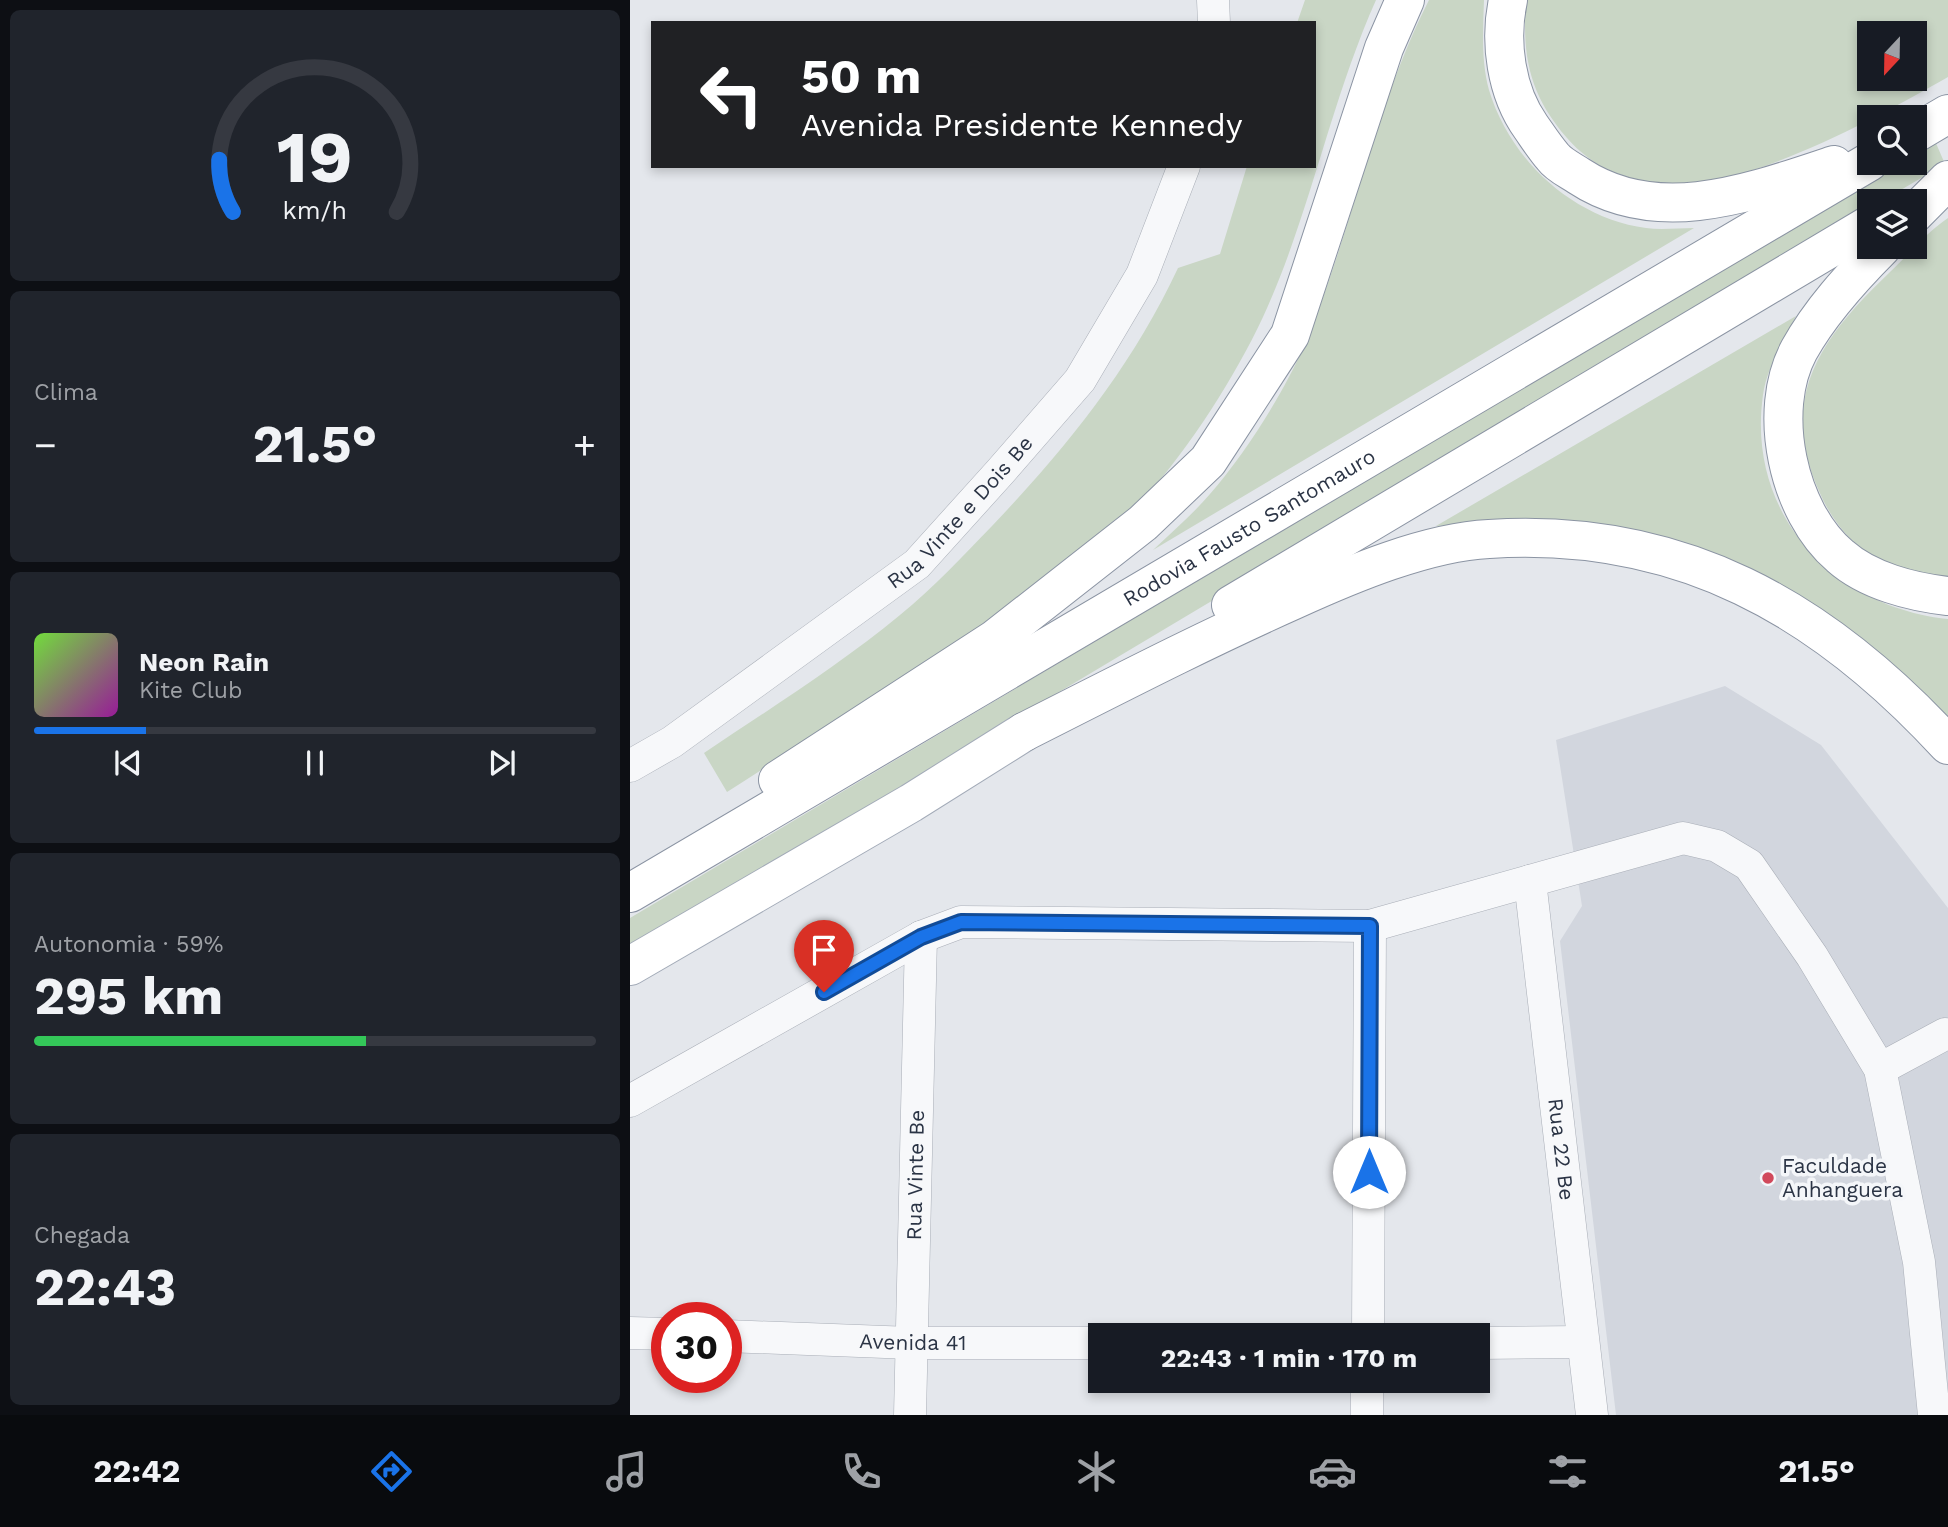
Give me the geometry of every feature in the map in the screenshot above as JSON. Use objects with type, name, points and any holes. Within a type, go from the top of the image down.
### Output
[{"type":"main road","points":[[630,883],[831,743],[995,639],[1143,523],[1208,461],[1290,335],[1384,48],[1405,0]]},
{"type":"main road","points":[[1508,0],[1504,17],[1504,58],[1521,112],[1554,159],[1593,185],[1640,202],[1696,203],[1768,186],[1857,157]]},
{"type":"main road","points":[[1927,126],[1948,114]]},
{"type":"main road","name":"Rodovia Fausto Santomauro","points":[[630,893],[1857,169]]},
{"type":"main road","points":[[1927,191],[1948,179]]},
{"type":"main road","points":[[1927,201],[1948,179]]},
{"type":"main road","points":[[630,966],[911,803],[1188,631],[1857,232]]},
{"type":"main road","points":[[1870,259],[1848,281],[1798,352],[1787,391],[1782,438],[1795,489],[1814,525],[1840,556],[1878,579],[1918,592],[1948,596]]},
{"type":"main road","points":[[1024,733],[1222,632],[1340,579],[1418,553],[1488,538],[1625,546],[1691,562],[1761,593],[1846,648],[1912,705],[1948,745]]},
{"type":"street","points":[[1213,0],[1214,21]]},
{"type":"street","name":"Rua Vinte e Dois Be","points":[[630,766],[672,742],[917,564],[1080,380],[1142,275],[1183,168]]},
{"type":"street","points":[[630,1101],[921,937],[961,922],[1370,926],[1683,838],[1717,846],[1749,865],[1812,956],[1880,1069],[1919,1262],[1934,1415]]},
{"type":"street","name":"Rua 22 Be","points":[[1530,881],[1592,1415]]},
{"type":"street","points":[[1368,1323],[1370,926]]},
{"type":"street","name":"Rua Vinte Be","points":[[910,1415],[921,937]]},
{"type":"street","points":[[1880,1069],[1945,1034]]},
{"type":"street","points":[[630,1333],[651,1334]]},
{"type":"street","name":"Avenida 41","points":[[742,1337],[911,1343],[1088,1343]]},
{"type":"street","points":[[1490,1343],[1583,1342]]},
{"type":"street","points":[[1367,1393],[1367,1415]]},
{"type":"shaded area","name":"Faculdade Anhanguera","points":[[1725,686],[1821,745],[1948,908],[1948,1415],[1616,1415],[1560,941],[1582,906],[1556,740]]},
{"type":"green space","points":[[1305,0],[1376,0],[1346,79],[1294,239],[1263,317],[1225,387],[1179,456],[1132,510],[999,614],[910,675],[727,792],[704,753],[877,634],[948,572],[1020,496],[1096,405],[1140,339],[1178,268],[1220,254],[1246,168],[1316,168],[1316,21],[1298,21]]},
{"type":"green space","points":[[1429,0],[1484,0],[1484,57],[1489,90],[1512,140],[1548,182],[1594,212],[1619,222],[1652,229],[1694,228],[1153,550],[1197,509],[1237,461],[1285,384],[1321,303],[1377,128]]},
{"type":"green space","points":[[1526,0],[1948,0],[1948,77],[1927,89],[1927,21],[1857,21],[1857,91],[1922,91],[1897,105],[1857,105],[1857,126],[1780,160],[1709,181],[1675,186],[1630,180],[1602,167],[1577,149],[1554,122],[1536,90],[1525,39]]},
{"type":"green space","points":[[1935,141],[1945,164],[1927,175],[1927,146]]},
{"type":"green space","points":[[1879,175],[1926,175],[1902,189],[1857,189],[1857,216],[630,948],[630,918]]},
{"type":"green space","points":[[1948,218],[1948,580],[1886,565],[1864,551],[1846,534],[1819,491],[1807,457],[1803,426],[1805,397],[1813,370],[1827,345],[1844,320],[1903,259],[1927,259],[1927,235]]},
{"type":"green space","points":[[1796,316],[1772,364],[1763,395],[1761,438],[1769,479],[1784,515],[1806,547],[1834,574],[1868,596],[1906,611],[1948,619],[1948,729],[1845,633],[1530,522],[1436,526]]},
{"type":"place","name":"Faculdade Anhanguera","points":[[1768,1178]]},
{"type":"route","points":[[824,992],[921,937],[961,922],[1370,926],[1369,1172]]}]
